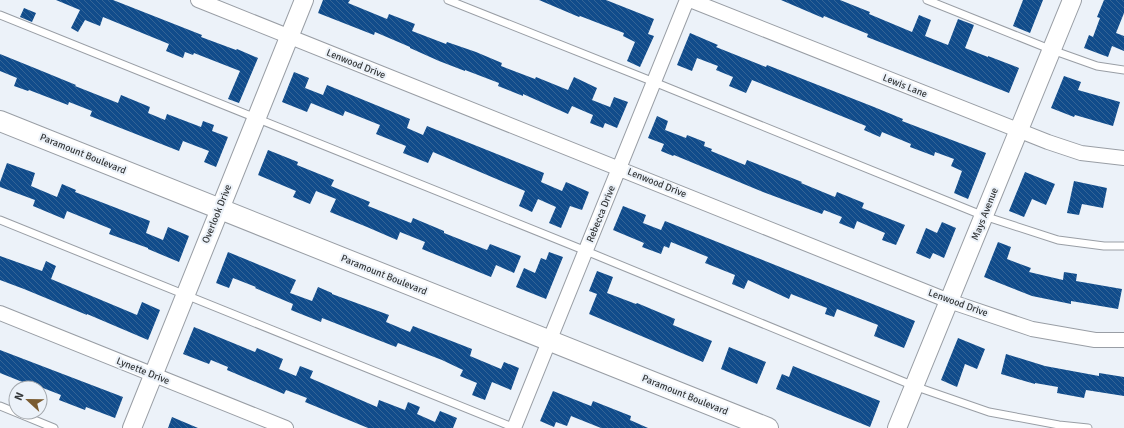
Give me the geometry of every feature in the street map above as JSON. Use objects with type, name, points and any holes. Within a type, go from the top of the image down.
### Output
[{"type":"main road","name":"Paramount Boulevard","points":[[0,121],[768,428]]},
{"type":"street","name":"Lenwood Drive","points":[[198,0],[949,301],[1032,329],[1095,340],[1124,340]]},
{"type":"street","name":"Overlook Drive","points":[[132,428],[304,0]]},
{"type":"street","name":"Rebecca Drive","points":[[515,428],[654,82],[689,0]]},
{"type":"street","name":"Lewis Lane","points":[[689,0],[1048,142],[1081,153],[1124,158]]},
{"type":"street","name":"Mays Avenue","points":[[897,428],[1072,0]]},
{"type":"street","name":"Lynette Drive","points":[[0,313],[286,428]]},
{"type":"lane","points":[[448,0],[984,216],[1058,240],[1104,246],[1124,246]]},
{"type":"lane","points":[[927,0],[1052,50],[1097,66],[1124,70]]},
{"type":"lane","points":[[0,15],[586,251],[914,386],[989,412],[1059,425],[1088,428]]},
{"type":"lane","points":[[0,220],[515,428]]},
{"type":"lane","points":[[0,406],[54,428]]},
{"type":"building","points":[[56,0],[113,0],[202,35],[201,37],[258,58],[239,103],[228,99],[240,71],[194,53],[193,55],[185,52],[183,58],[166,51],[169,44],[103,17],[100,26],[85,20],[78,32],[71,28],[80,10]]},
{"type":"building","points":[[323,0],[350,0],[348,3],[387,19],[389,14],[415,24],[412,31],[446,44],[447,42],[476,52],[502,63],[501,66],[535,79],[536,77],[568,90],[574,77],[597,88],[592,100],[610,107],[614,97],[628,102],[617,128],[605,123],[603,128],[590,123],[593,115],[572,106],[568,114],[523,94],[523,96],[498,86],[499,83],[439,61],[375,32],[374,35],[318,13]]},
{"type":"building","points":[[539,0],[606,0],[654,19],[648,34],[654,36],[640,67],[627,61],[635,42],[623,36],[624,33],[580,16],[579,17]]},
{"type":"building","points":[[781,0],[840,0],[870,12],[869,14],[912,32],[919,15],[931,20],[925,36],[948,45],[958,19],[974,25],[965,48],[1019,68],[1009,93],[867,37],[868,34],[824,16],[823,18]]},
{"type":"building","points":[[1023,0],[1043,0],[1030,33],[1013,26]]},
{"type":"building","points":[[1104,0],[1124,0],[1124,13],[1116,33],[1124,36],[1124,51],[1112,46],[1108,57],[1084,48],[1089,35],[1093,37],[1100,18],[1097,17]]},
{"type":"building","points":[[24,8],[36,13],[32,22],[20,17]]},
{"type":"building","points":[[690,33],[718,45],[716,47],[766,67],[767,65],[874,107],[903,119],[902,121],[986,153],[968,199],[954,193],[962,171],[951,166],[954,159],[935,152],[934,156],[910,147],[911,144],[882,132],[880,137],[864,130],[866,126],[752,80],[746,93],[729,86],[733,77],[716,70],[718,66],[697,58],[692,71],[677,65]]},
{"type":"building","points":[[0,54],[118,103],[121,95],[150,107],[148,113],[165,120],[167,114],[201,127],[203,121],[214,125],[212,131],[228,137],[216,167],[204,162],[209,151],[183,141],[179,151],[90,116],[92,111],[69,102],[68,105],[29,90],[28,91],[14,86],[17,78],[0,71]]},
{"type":"building","points":[[294,72],[309,78],[305,88],[323,95],[327,85],[410,119],[407,128],[423,135],[427,126],[544,173],[541,182],[562,191],[566,182],[589,192],[582,210],[570,206],[561,228],[549,223],[556,207],[538,199],[532,212],[519,206],[525,191],[433,152],[428,163],[403,153],[406,146],[376,134],[380,125],[345,111],[343,116],[311,103],[307,112],[282,102]]},
{"type":"building","points":[[1064,76],[1081,82],[1078,90],[1120,102],[1113,126],[1075,115],[1074,117],[1051,108]]},
{"type":"building","points":[[657,116],[668,121],[665,130],[686,138],[687,135],[705,142],[704,146],[712,149],[711,151],[745,165],[747,160],[835,197],[837,192],[864,203],[862,208],[905,225],[896,245],[882,240],[885,233],[857,221],[854,229],[839,223],[842,217],[824,210],[822,214],[661,151],[664,144],[648,138]]},
{"type":"building","points":[[268,150],[298,162],[297,165],[334,180],[331,186],[370,202],[368,206],[411,223],[413,218],[444,231],[444,233],[487,250],[490,244],[521,256],[514,273],[496,265],[491,277],[422,249],[425,242],[400,232],[397,240],[330,212],[336,199],[316,191],[310,204],[293,197],[296,191],[258,175]]},
{"type":"building","points":[[7,163],[35,173],[31,186],[57,197],[62,184],[76,190],[75,192],[150,221],[146,233],[163,240],[168,227],[189,236],[179,262],[148,248],[109,234],[111,229],[67,211],[64,219],[33,206],[35,200],[0,187],[0,182]]},
{"type":"building","points":[[1025,172],[1055,184],[1046,205],[1032,199],[1024,217],[1009,211]]},
{"type":"building","points":[[1074,181],[1107,188],[1103,208],[1082,204],[1079,215],[1067,213]]},
{"type":"building","points":[[623,206],[646,215],[643,223],[661,230],[665,221],[915,321],[904,348],[874,336],[878,325],[837,309],[834,317],[825,314],[827,308],[791,294],[789,299],[748,280],[744,289],[732,284],[735,275],[705,263],[708,257],[671,242],[669,248],[664,246],[661,254],[642,247],[644,243],[613,230]]},
{"type":"building","points":[[942,222],[956,228],[944,258],[933,253],[930,259],[916,253],[926,228],[937,233]]},
{"type":"building","points":[[998,242],[1011,247],[1007,259],[1031,268],[1029,272],[1063,280],[1064,272],[1077,274],[1076,281],[1122,289],[1118,309],[1071,301],[1071,304],[1032,296],[984,277]]},
{"type":"building","points":[[228,252],[296,280],[290,293],[312,301],[318,287],[332,294],[389,315],[386,322],[410,332],[413,326],[472,349],[470,356],[501,369],[504,362],[519,368],[511,390],[492,382],[485,400],[472,395],[477,383],[460,376],[463,370],[442,360],[398,343],[396,347],[322,318],[321,322],[291,310],[293,304],[233,278],[229,288],[216,283]]},
{"type":"building","points":[[549,252],[563,257],[546,299],[516,287],[524,268],[535,273],[541,258],[546,260]]},
{"type":"building","points":[[0,256],[42,271],[46,261],[56,266],[51,279],[137,315],[142,302],[160,310],[148,340],[0,280]]},
{"type":"building","points":[[597,271],[613,277],[607,293],[636,304],[637,303],[675,319],[673,325],[712,341],[703,362],[589,314],[597,294],[589,291]]},
{"type":"building","points":[[194,327],[255,352],[257,348],[283,359],[279,369],[296,376],[300,366],[313,371],[310,378],[377,407],[379,400],[405,410],[408,402],[420,407],[417,414],[435,422],[440,411],[457,418],[453,428],[368,428],[305,402],[307,398],[286,390],[284,394],[227,370],[228,367],[211,360],[209,364],[183,354]]},
{"type":"building","points":[[958,338],[985,349],[977,369],[965,364],[957,387],[941,380]]},
{"type":"building","points":[[729,347],[766,362],[757,384],[721,369]]},
{"type":"building","points":[[0,350],[123,397],[115,418],[86,407],[85,410],[59,400],[61,395],[48,390],[48,380],[18,380],[0,373]]},
{"type":"building","points":[[1006,354],[1045,366],[1099,376],[1099,373],[1124,377],[1124,396],[1086,390],[1084,398],[1057,393],[1058,387],[1035,384],[1001,374]]},
{"type":"building","points":[[793,366],[880,401],[870,427],[776,389],[782,374],[789,377]]},
{"type":"building","points":[[553,391],[591,406],[593,401],[631,416],[630,420],[648,428],[601,428],[571,416],[567,426],[556,422],[554,427],[540,421]]},
{"type":"building","points":[[172,417],[198,428],[168,428]]}]
